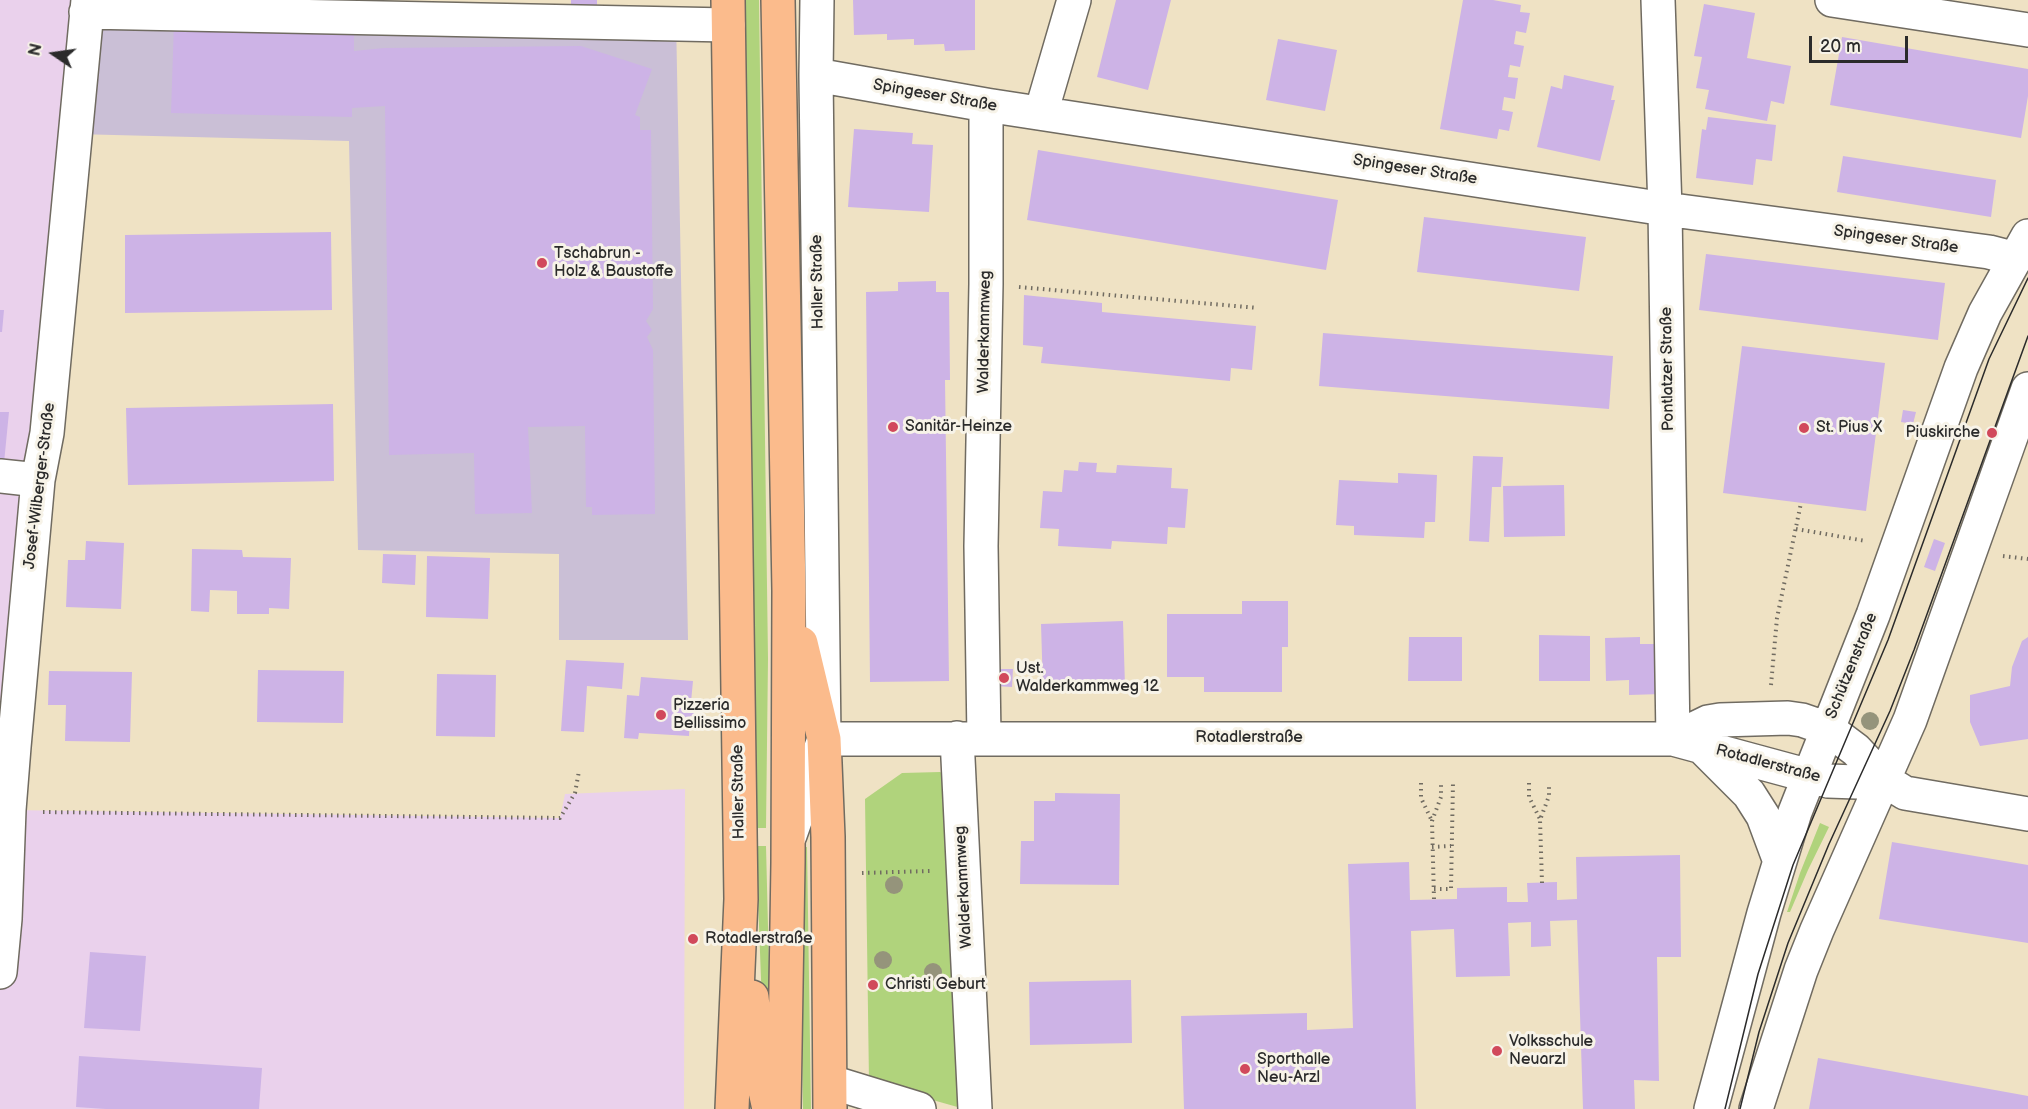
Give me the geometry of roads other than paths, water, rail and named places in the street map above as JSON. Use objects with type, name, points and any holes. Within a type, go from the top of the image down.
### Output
[{"type":"main road","name":"Haller Straße","points":[[778,0],[789,591],[784,1109]]},
{"type":"main road","name":"Haller Straße","points":[[728,13],[741,899],[733,1093]]},
{"type":"main road","points":[[789,591],[824,739]]},
{"type":"main road","name":"Haller Straße","points":[[824,739],[828,837],[830,1095]]},
{"type":"main road","name":"Haller Straße","points":[[741,899],[760,1068],[769,1109]]},
{"type":"street","points":[[816,75],[817,0]]},
{"type":"street","points":[[1041,113],[1074,0]]},
{"type":"street","name":"Pontlatzer Straße","points":[[1658,0],[1687,743]]},
{"type":"street","points":[[1832,0],[2028,30]]},
{"type":"street","points":[[87,6],[728,13]]},
{"type":"street","name":"Josef-Wilberger-Straße","points":[[0,972],[5,919],[9,810],[38,480],[47,433],[87,6]]},
{"type":"street","name":"Haller Straße","points":[[783,322],[816,75]]},
{"type":"street","name":"Haller Straße","points":[[788,838],[824,739],[816,75]]},
{"type":"street","name":"Spingeser Straße","points":[[816,75],[986,105],[1665,209],[1989,252],[2022,248]]},
{"type":"street","name":"Walderkammweg","points":[[975,1109],[963,870],[981,546],[986,284],[986,105]]},
{"type":"street","name":"Schützenstraße","points":[[1711,1109],[1779,859],[1808,777],[1873,615],[1961,368],[1985,313],[2022,248]]},
{"type":"street","points":[[1756,1109],[1798,979],[1817,930],[1910,720],[2028,389]]},
{"type":"street","points":[[0,476],[38,480]]},
{"type":"street","name":"Rotadlerstraße","points":[[1687,743],[1707,722],[1788,718],[1802,720],[1828,729],[1856,750],[1884,780]]},
{"type":"street","name":"Rotadlerstraße","points":[[824,739],[1687,743],[1808,777],[1842,782],[1884,780]]},
{"type":"street","name":"Rotadlerstraße","points":[[1687,743],[1749,794],[1766,823],[1779,859]]},
{"type":"street","points":[[1884,780],[1905,793],[2028,814]]},
{"type":"street","points":[[830,1095],[919,1109]]},
{"type":"tram line","points":[[1725,1109],[1758,974],[1793,865],[1888,640],[1989,359],[2028,278]]},
{"type":"tram line","points":[[1740,1109],[1759,1032],[1788,943],[1829,844],[1890,711],[2028,336]]},
{"type":"place","name":"Tschabrun - Holz & Baustoffe","points":[[542,263]]},
{"type":"place","name":"Sanitär-Heinze","points":[[893,427]]},
{"type":"place","name":"St. Pius X","points":[[1804,428]]},
{"type":"place","name":"Piuskirche","points":[[1992,433]]},
{"type":"place","name":"Ust. Walderkammweg 12","points":[[1004,678]]},
{"type":"place","name":"Pizzeria Bellissimo","points":[[661,715]]},
{"type":"place","name":"Rotadlerstraße","points":[[693,939]]},
{"type":"place","name":"Christi Geburt","points":[[873,985]]},
{"type":"place","name":"Volksschule Neuarzl","points":[[1497,1051]]},
{"type":"place","name":"Sporthalle Neu-Arzl","points":[[1245,1069]]}]
